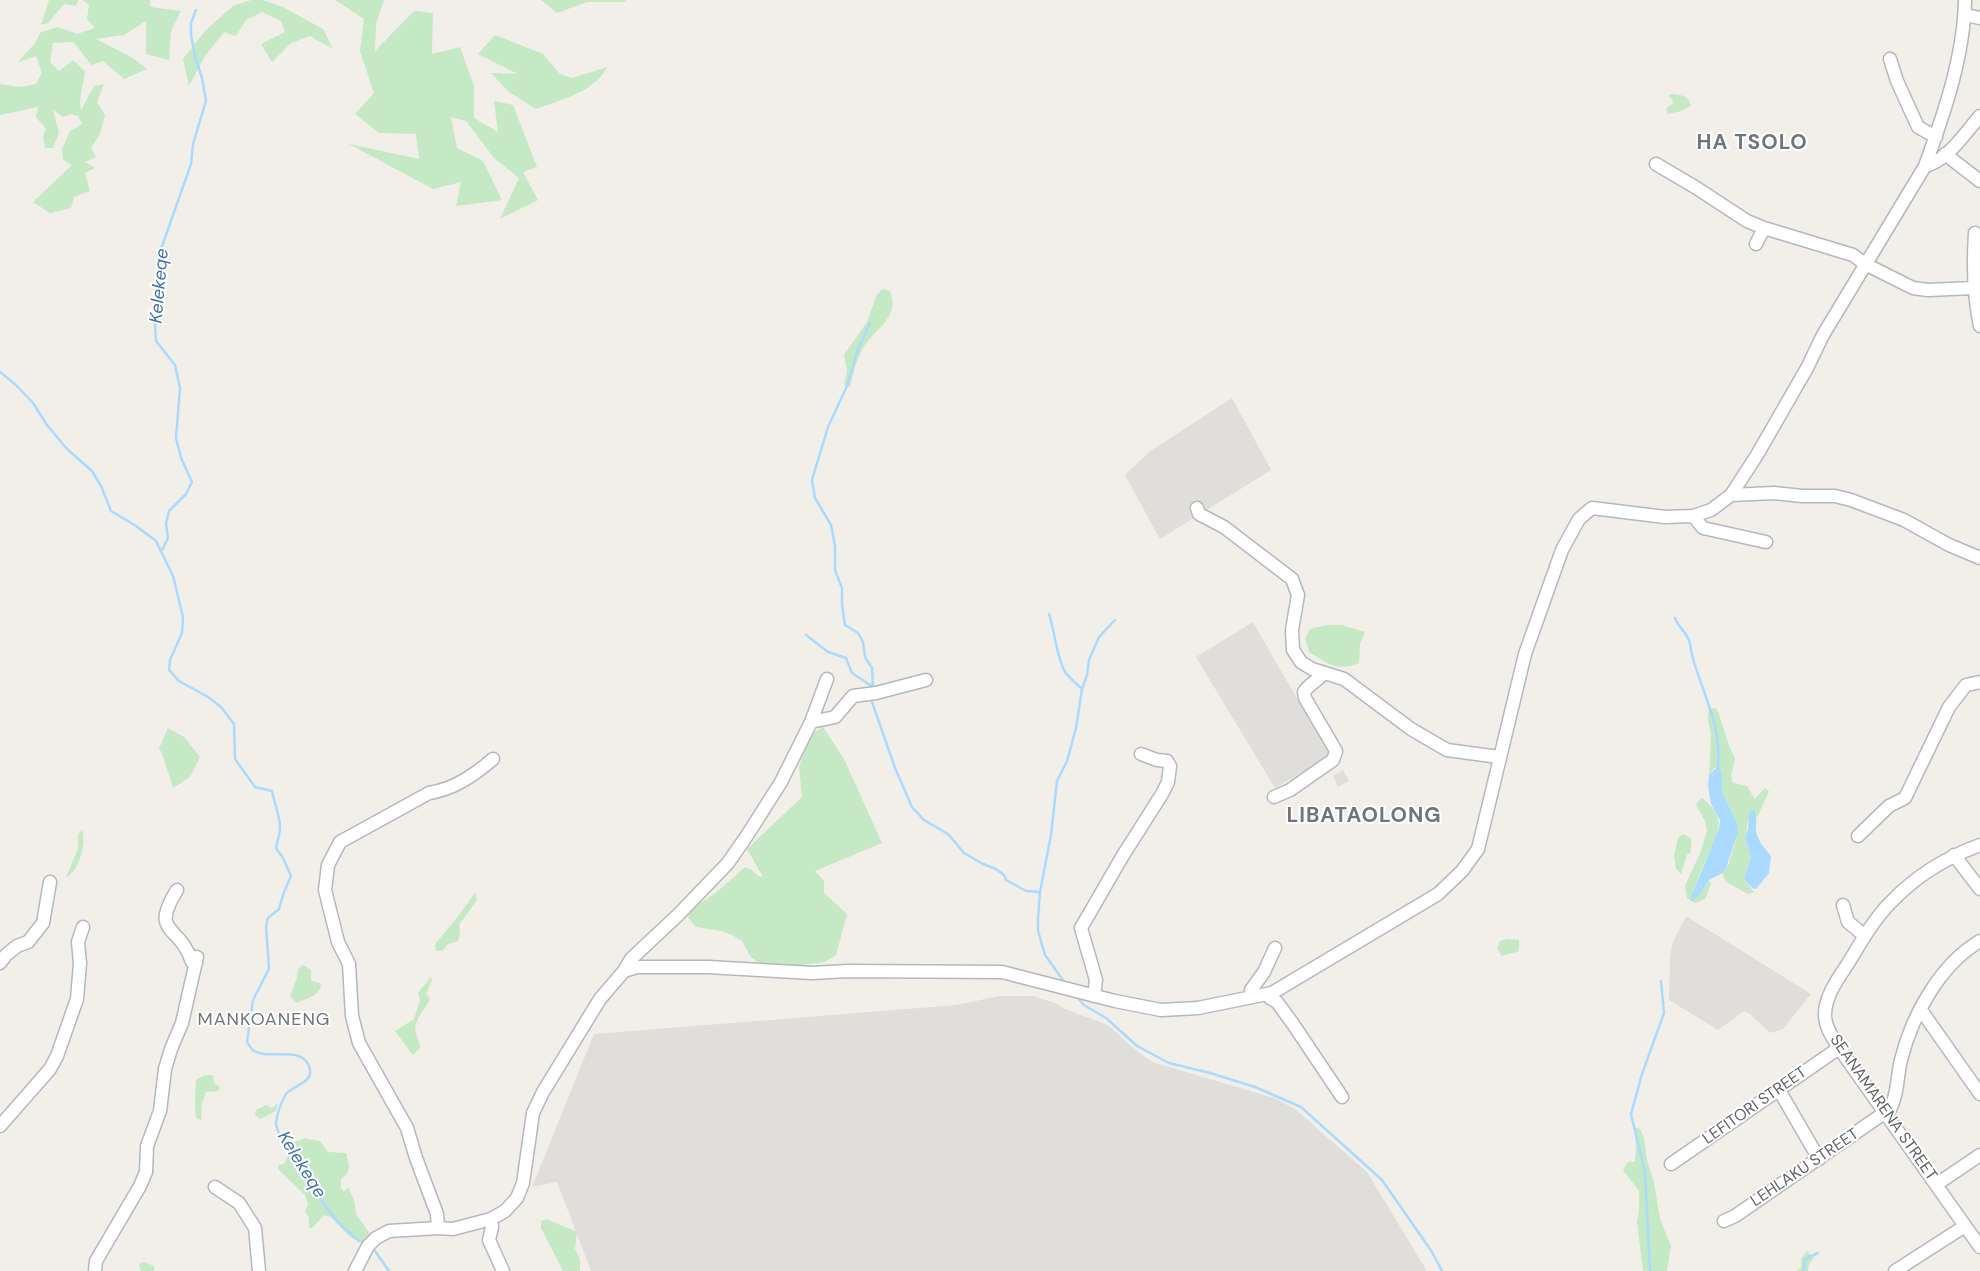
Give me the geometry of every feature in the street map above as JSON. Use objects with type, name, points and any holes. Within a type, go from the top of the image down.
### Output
[{"type":"street","points":[[624,971],[637,967],[708,967],[812,973],[1002,972],[1094,996],[1161,1010],[1198,1008],[1272,993],[1438,894],[1462,871],[1478,849],[1522,663],[1562,550],[1579,519],[1592,508],[1665,517],[1693,516],[1711,510],[1731,495],[1757,455],[1865,264],[1925,166],[1936,137],[1953,75],[1965,15],[1965,0]]},
{"type":"street","points":[[1965,15],[1980,18]]},
{"type":"street","points":[[1890,59],[1918,127],[1936,137]]},
{"type":"street","points":[[1925,166],[1934,164],[1980,116]]},
{"type":"street","points":[[1945,154],[1980,181]]},
{"type":"street","points":[[1656,164],[1741,217],[1764,228],[1853,255],[1865,264],[1913,288],[1928,290],[1974,288]]},
{"type":"street","points":[[1756,244],[1764,228]]},
{"type":"street","points":[[1975,233],[1973,270],[1980,326]]},
{"type":"street","points":[[1731,495],[1774,493],[1843,498],[1904,520],[1949,545],[1980,558]]},
{"type":"street","points":[[1197,508],[1199,514],[1224,527],[1292,579],[1298,595],[1292,630],[1293,650],[1300,662],[1344,679],[1411,730],[1447,750],[1499,757]]},
{"type":"street","points":[[1693,516],[1702,528],[1766,542]]},
{"type":"street","points":[[1274,797],[1290,790],[1333,760],[1336,751],[1305,698],[1304,692],[1307,686],[1315,682],[1323,672]]},
{"type":"street","points":[[355,1271],[368,1246],[376,1238],[389,1232],[438,1228],[453,1229],[491,1219],[505,1211],[517,1198],[523,1183],[533,1113],[542,1092],[600,999],[624,971],[631,959],[679,914],[728,863],[781,782],[811,722],[827,679]]},
{"type":"street","points":[[811,722],[835,717],[853,696],[876,693],[926,680]]},
{"type":"street","points":[[1858,836],[1889,806],[1905,798],[1949,707],[1966,685],[1980,682]]},
{"type":"street","points":[[1094,996],[1096,980],[1081,928],[1168,782],[1170,766],[1167,761],[1157,760],[1141,754]]},
{"type":"street","points":[[438,1228],[437,1214],[406,1128],[359,1044],[352,1016],[348,964],[338,942],[325,890],[328,865],[340,842],[429,793],[445,790],[458,784],[493,760]]},
{"type":"street","name":"SEANAMARENA STREET","points":[[1980,845],[1954,855],[1916,879],[1890,903],[1865,936],[1833,986],[1826,1004],[1825,1017],[1828,1029],[1838,1048],[1937,1184],[1980,1247]]},
{"type":"street","points":[[1954,855],[1980,889]]},
{"type":"street","points":[[0,963],[17,946],[28,942],[43,923],[50,882]]},
{"type":"street","points":[[95,1271],[96,1261],[140,1186],[146,1172],[147,1146],[160,1111],[165,1069],[182,1023],[196,960],[192,962],[183,942],[168,928],[164,919],[167,906],[177,890]]},
{"type":"street","points":[[1843,905],[1848,922],[1865,936]]},
{"type":"street","points":[[0,1126],[46,1074],[57,1056],[78,998],[80,963],[78,942],[83,927]]},
{"type":"street","points":[[1885,1113],[1893,1104],[1904,1047],[1935,984],[1960,955],[1979,942]]},
{"type":"street","points":[[1252,996],[1250,990],[1264,972],[1275,948]]},
{"type":"street","points":[[1272,993],[1270,998],[1277,1002],[1342,1097]]},
{"type":"street","points":[[1921,1010],[1980,1094]]},
{"type":"street","name":"LEFITORI STREET","points":[[1672,1164],[1838,1048]]},
{"type":"street","points":[[1778,1090],[1819,1159]]},
{"type":"street","name":"LEHLAKU STREET","points":[[1724,1221],[1735,1216],[1885,1113]]},
{"type":"street","points":[[1937,1184],[1980,1155]]},
{"type":"street","points":[[215,1187],[239,1203],[255,1228],[260,1271]]},
{"type":"street","points":[[491,1219],[492,1227],[489,1240],[503,1271]]},
{"type":"street","points":[[1900,1270],[1965,1226]]},
{"type":"shaded area","points":[[1232,398],[1271,470],[1160,539],[1125,475],[1149,452]]},
{"type":"shaded area","points":[[1253,622],[1330,756],[1275,788],[1196,657]]},
{"type":"shaded area","points":[[1343,770],[1349,781],[1338,787],[1333,776]]},
{"type":"shaded area","points":[[1686,916],[1811,994],[1783,1029],[1770,1033],[1750,1014],[1744,1011],[1718,1030],[1669,1000],[1670,956],[1673,942]]},
{"type":"shaded area","points":[[999,996],[1033,996],[1055,1003],[1065,1009],[1108,1025],[1152,1062],[1274,1098],[1295,1109],[1367,1172],[1427,1271],[591,1271],[557,1182],[532,1187],[594,1034],[957,1005]]},
{"type":"green space","points":[[49,0],[78,0],[76,6],[64,4],[48,23],[41,25]]},
{"type":"green space","points":[[83,0],[150,0],[150,7],[181,11],[171,31],[169,60],[146,54],[146,21],[124,35],[96,39],[133,58],[147,69],[124,79],[103,61],[91,65],[74,42],[53,43],[50,62],[59,71],[73,60],[85,71],[81,95],[81,110],[94,86],[104,84],[97,102],[105,115],[100,134],[91,148],[96,157],[85,162],[95,168],[85,173],[90,191],[74,197],[71,208],[50,213],[33,202],[72,165],[63,160],[62,149],[70,131],[82,124],[78,116],[71,114],[63,117],[53,110],[59,133],[53,148],[45,148],[43,136],[46,129],[36,117],[38,107],[0,115],[0,84],[21,87],[36,84],[42,73],[36,56],[18,62],[35,43],[41,32],[58,27],[77,34],[95,28],[87,19],[89,5]]},
{"type":"green space","points":[[251,0],[263,0],[283,7],[323,29],[333,49],[310,36],[291,43],[272,62],[261,44],[285,32],[281,21],[262,12],[246,20],[236,36],[224,32],[205,56],[189,86],[183,59],[205,31],[233,6]]},
{"type":"green space","points":[[335,0],[384,0],[376,24],[375,51],[414,11],[433,13],[432,54],[460,47],[474,86],[474,118],[498,132],[494,101],[513,105],[537,167],[523,172],[538,200],[500,219],[519,178],[494,158],[466,121],[451,117],[457,148],[483,161],[502,200],[456,206],[461,182],[433,189],[349,144],[419,159],[416,134],[379,133],[355,114],[374,93],[360,51],[364,19]]},
{"type":"green space","points":[[541,0],[626,0],[625,2],[587,2],[557,13]]},
{"type":"green space","points":[[495,35],[543,54],[560,74],[572,78],[607,67],[601,76],[586,89],[536,109],[509,92],[491,73],[518,74],[478,54]]},
{"type":"green space","points":[[1672,94],[1689,100],[1691,106],[1668,114],[1666,109],[1673,103],[1672,99],[1668,96]]},
{"type":"green space","points":[[883,289],[890,291],[892,309],[884,323],[862,350],[850,387],[844,385],[847,371],[844,355],[867,322],[877,294]]},
{"type":"green space","points":[[1327,625],[1341,625],[1365,632],[1360,644],[1359,663],[1339,667],[1327,663],[1309,652],[1305,638],[1310,629]]},
{"type":"green space","points":[[1716,708],[1735,758],[1731,776],[1733,783],[1747,786],[1755,799],[1765,788],[1769,791],[1757,818],[1754,810],[1747,826],[1746,840],[1751,857],[1744,879],[1754,892],[1748,894],[1726,882],[1722,873],[1729,863],[1738,832],[1737,823],[1722,792],[1722,776],[1715,767],[1709,775],[1711,738],[1708,713],[1709,709]]},
{"type":"green space","points":[[823,727],[844,759],[882,843],[815,871],[824,881],[824,893],[847,914],[836,955],[825,962],[792,966],[760,964],[750,956],[742,941],[721,931],[696,927],[688,917],[695,907],[718,891],[745,867],[752,870],[758,876],[763,877],[747,849],[802,797],[799,767],[808,736]]},
{"type":"green space","points":[[168,728],[184,737],[200,757],[190,777],[173,788],[159,748]]},
{"type":"green space","points":[[1702,798],[1716,813],[1719,827],[1692,897],[1698,897],[1709,880],[1711,884],[1705,899],[1695,903],[1687,898],[1685,886],[1701,851],[1707,831],[1705,821],[1696,805]]},
{"type":"green space","points":[[82,830],[83,849],[81,856],[75,870],[66,877],[78,849],[78,834]]},
{"type":"green space","points":[[1683,834],[1691,838],[1691,852],[1687,855],[1681,874],[1676,869],[1674,856],[1678,838]]},
{"type":"green space","points":[[475,893],[477,900],[459,925],[460,934],[458,941],[448,944],[443,950],[436,951],[435,944]]},
{"type":"green space","points":[[1508,939],[1519,940],[1519,951],[1502,956],[1497,948],[1500,941]]},
{"type":"green space","points":[[303,965],[311,970],[311,981],[320,983],[321,987],[314,995],[296,1003],[290,996],[297,978],[298,969]]},
{"type":"green space","points":[[431,977],[432,980],[426,994],[430,999],[415,1029],[420,1048],[413,1055],[395,1031],[414,1019],[420,1000],[418,993]]},
{"type":"green space","points":[[205,1075],[213,1075],[214,1083],[220,1087],[219,1091],[206,1092],[202,1103],[201,1120],[196,1118],[196,1080]]},
{"type":"green space","points":[[278,1103],[276,1111],[260,1119],[255,1115],[256,1110],[266,1105],[272,1108]]},
{"type":"green space","points":[[1634,1127],[1640,1129],[1644,1138],[1660,1219],[1671,1246],[1667,1271],[1643,1271],[1637,1222],[1639,1191],[1623,1170],[1628,1162],[1635,1162]]},
{"type":"green space","points":[[304,1138],[320,1141],[328,1152],[346,1153],[349,1168],[347,1174],[341,1179],[341,1188],[344,1192],[348,1187],[354,1200],[356,1214],[371,1235],[362,1243],[350,1237],[331,1217],[324,1215],[312,1228],[309,1227],[309,1218],[305,1211],[308,1205],[305,1195],[278,1169],[278,1165],[284,1164],[288,1155],[287,1142],[299,1141]]},
{"type":"green space","points":[[548,1219],[577,1232],[575,1249],[580,1259],[580,1271],[563,1271],[541,1228],[541,1221]]},
{"type":"green space","points":[[1807,1251],[1814,1258],[1809,1264],[1808,1271],[1796,1271],[1801,1268],[1801,1259]]},
{"type":"green space","points":[[144,1262],[154,1266],[154,1271],[141,1271],[139,1264]]},
{"type":"water","points":[[1719,765],[1722,776],[1722,792],[1737,823],[1738,832],[1726,868],[1722,873],[1709,880],[1698,897],[1691,897],[1719,829],[1720,820],[1711,804],[1708,786],[1709,775]]},
{"type":"water","points":[[1754,809],[1758,838],[1771,856],[1769,873],[1756,889],[1752,888],[1744,879],[1751,858],[1745,837],[1748,829],[1749,814]]},
{"type":"waterway","name":"Kelekeqe","points":[[162,550],[168,538],[166,523],[169,511],[186,494],[192,482],[181,458],[176,438],[180,388],[175,365],[156,341],[155,325],[159,301],[161,249],[191,164],[193,144],[206,101],[191,35],[191,23],[196,10]]},
{"type":"waterway","points":[[870,323],[858,349],[847,386],[828,427],[812,480],[815,498],[831,525],[835,546],[835,570],[842,588],[845,625],[858,633],[863,642],[865,657],[872,668],[873,687]]},
{"type":"waterway","name":"Kelekeqe","points":[[0,372],[33,403],[47,425],[67,449],[92,471],[101,486],[111,511],[156,541],[173,576],[183,617],[182,633],[170,660],[169,670],[179,681],[208,697],[221,707],[234,724],[235,759],[255,787],[272,791],[280,826],[276,848],[291,876],[279,909],[268,918],[266,926],[269,969],[253,1000],[247,1042],[253,1050],[260,1053],[290,1054],[303,1059],[308,1064],[310,1075],[303,1083],[289,1091],[282,1101],[276,1123],[278,1131],[303,1174],[324,1204],[339,1223],[359,1241]]},
{"type":"waterway","points":[[1049,614],[1065,672],[1082,689],[1076,728],[1067,761],[1057,781],[1051,835],[1040,892],[1038,919],[1038,931],[1045,955],[1065,983]]},
{"type":"waterway","points":[[1675,618],[1689,640],[1693,659],[1715,725],[1719,753],[1718,767]]},
{"type":"waterway","points":[[1082,689],[1087,675],[1089,660],[1099,637],[1115,620]]},
{"type":"waterway","points":[[806,635],[828,652],[846,658],[852,673],[873,687]]},
{"type":"waterway","points":[[871,699],[895,768],[912,807],[924,820],[948,834],[964,853],[996,869],[1004,875],[1006,880],[1026,891],[1040,892]]},
{"type":"waterway","points":[[1692,900],[1696,894]]},
{"type":"waterway","points":[[1650,1271],[1645,1172],[1631,1114],[1642,1074],[1664,1013],[1661,981]]},
{"type":"waterway","points":[[1077,997],[1084,1005],[1106,1018],[1137,1046],[1169,1063],[1255,1087],[1301,1107],[1382,1180],[1432,1252],[1442,1271]]},
{"type":"waterway","name":"Kelekeqe","points":[[375,1251],[389,1271]]},
{"type":"waterway","points":[[1804,1271],[1805,1259],[1818,1253]]},
{"type":"district","name":"HA TSOLO","points":[[1752,143]]},
{"type":"district","name":"LIBATAOLONG","points":[[1364,816]]},
{"type":"district","name":"MANKOANENG","points":[[264,1020]]}]
